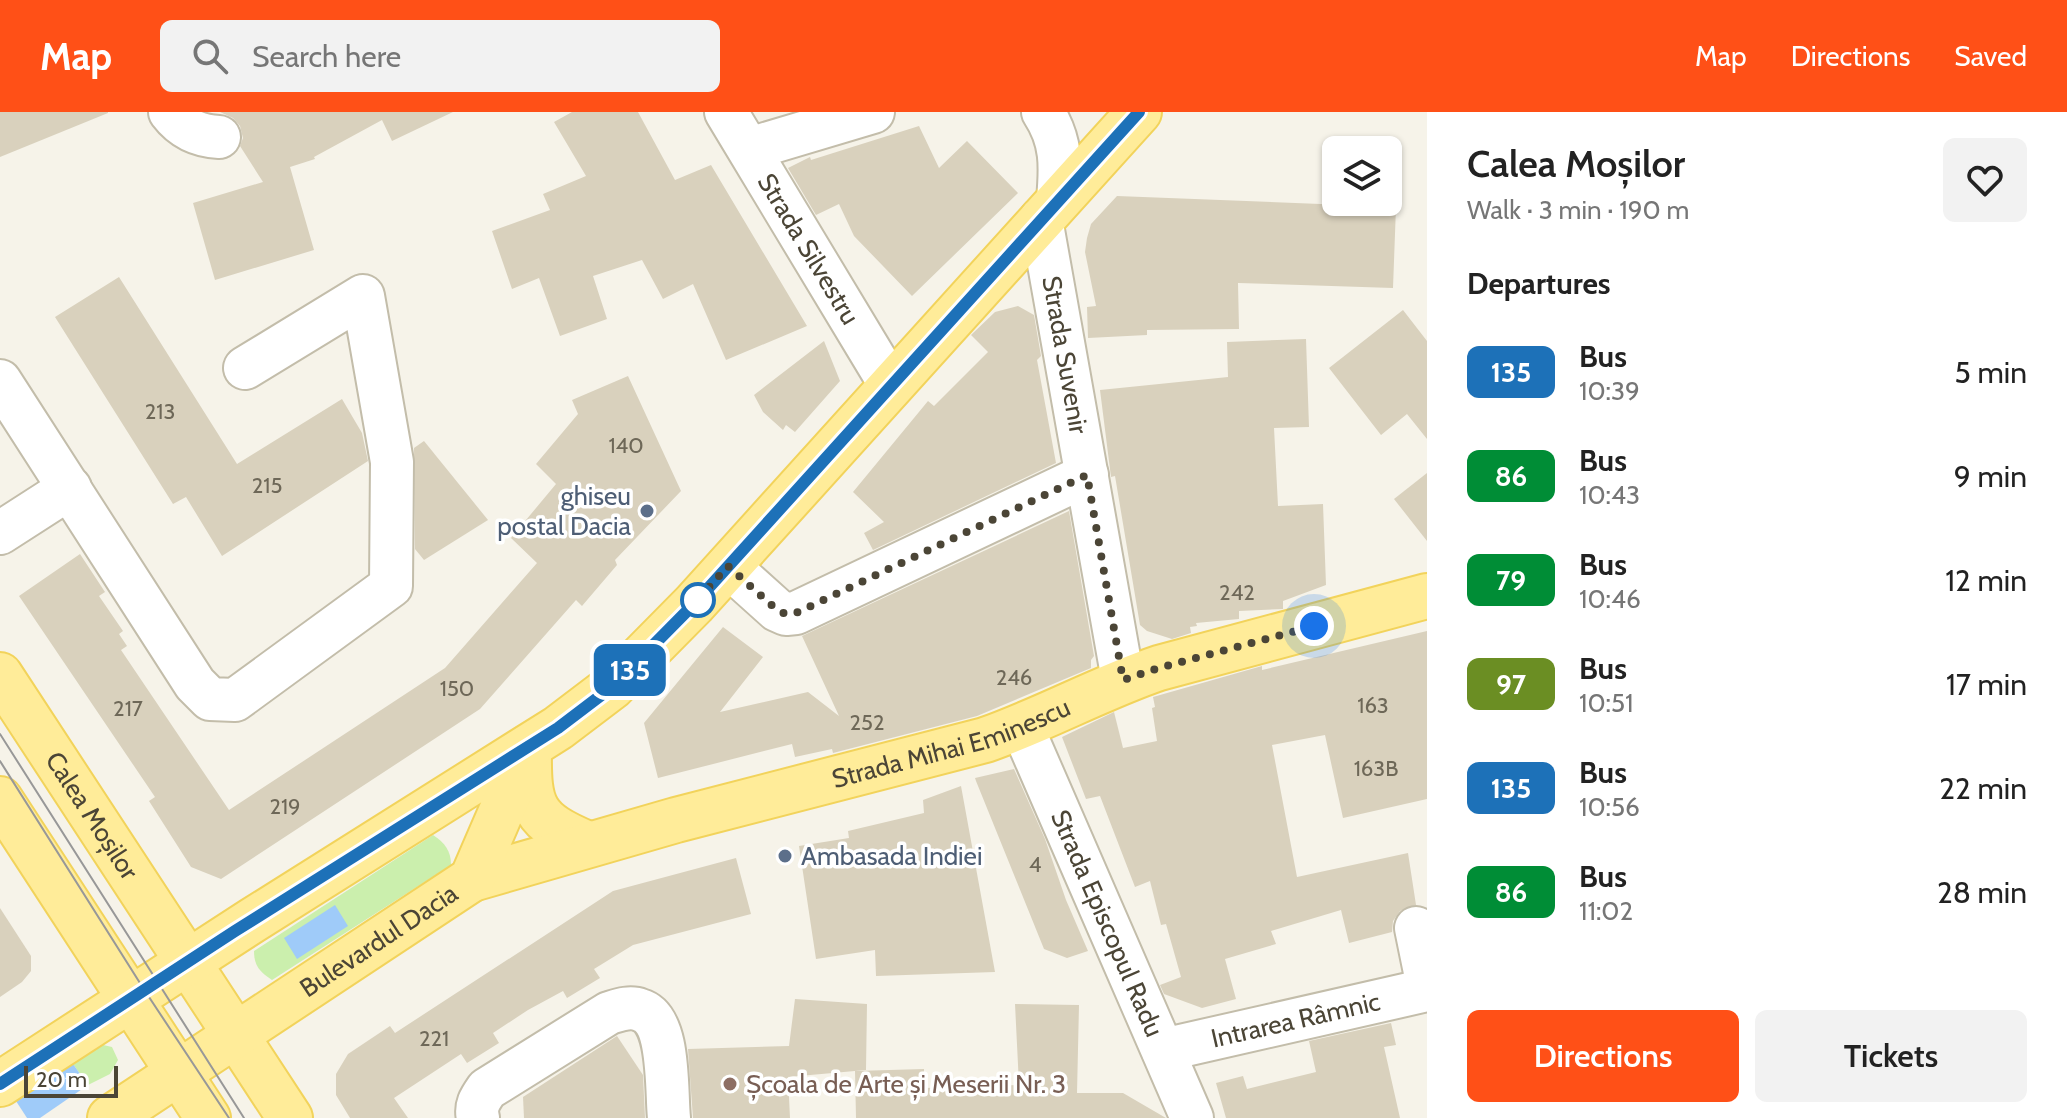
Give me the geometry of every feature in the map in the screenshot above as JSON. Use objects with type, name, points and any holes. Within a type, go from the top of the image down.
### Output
[{"type":"main road","points":[[0,1084],[529,747],[612,687],[728,566],[1139,112]]},
{"type":"main road","name":"Strada Mihai Eminescu","points":[[472,879],[588,844],[956,748],[1022,727],[1123,680],[1427,596]]},
{"type":"main road","name":"Calea Moșilor","points":[[0,675],[159,981],[206,1054],[290,1118]]},
{"type":"main road","points":[[529,747],[530,796],[536,809],[562,833],[588,844]]},
{"type":"main road","name":"Bulevardul Dacia","points":[[110,1118],[472,879],[529,747]]},
{"type":"main road","name":"Calea Moșilor","points":[[0,799],[159,981],[206,1054],[208,1118]]},
{"type":"main road","points":[[432,807],[462,844],[472,879]]},
{"type":"street","points":[[170,112],[189,130],[202,136],[219,137]]},
{"type":"street","name":"Strada Silvestru","points":[[726,112],[890,384]]},
{"type":"street","points":[[749,149],[873,112]]},
{"type":"street","name":"Strada Suvenir","points":[[1043,112],[1055,130],[1060,149],[1050,209],[1087,475],[1123,680]]},
{"type":"street","points":[[0,381],[195,684],[210,699],[235,700],[391,586],[392,462],[363,296],[245,368]]},
{"type":"street","points":[[728,566],[777,610],[786,614],[796,613],[1087,475]]},
{"type":"street","points":[[0,533],[70,488]]},
{"type":"street","name":"Strada Episcopul Radu","points":[[1022,727],[1192,1118]]},
{"type":"street","points":[[1416,928],[1427,982]]},
{"type":"street","name":"Intrarea Râmnic","points":[[1163,1050],[1427,990]]},
{"type":"street","points":[[478,1118],[476,1111],[487,1089],[609,1013],[630,1008],[649,1014],[662,1033],[669,1118]]},
{"type":"green space","points":[[433,835],[446,848],[451,865],[272,980],[258,968],[254,951]]},
{"type":"green space","points":[[99,1044],[112,1047],[118,1060],[110,1074],[88,1085],[73,1064]]},
{"type":"water","points":[[335,905],[348,926],[297,959],[284,938]]},
{"type":"water","points":[[73,1064],[88,1085],[40,1118],[27,1118],[16,1101]]},
{"type":"building","points":[[0,112],[108,112],[108,113],[0,157]]},
{"type":"building","points":[[220,112],[453,112],[392,141],[382,120],[315,159],[290,167],[314,250],[215,280],[193,203],[263,182],[240,146],[243,138],[240,126],[233,118]]},
{"type":"building","points":[[572,112],[638,112],[675,180],[711,165],[807,326],[726,360],[693,284],[663,299],[642,260],[593,276],[607,319],[560,336],[539,278],[512,289],[492,231],[550,210],[543,194],[586,176],[554,122]]},
{"type":"building","points":[[919,126],[939,168],[967,141],[1018,193],[912,296],[854,236],[839,204],[816,215],[788,168],[810,157],[811,160]]},
{"type":"building","points":[[1117,196],[1322,204],[1322,216],[1396,216],[1393,288],[1238,283],[1239,329],[1147,330],[1147,335],[1088,338],[1087,307],[1096,306],[1085,252],[1091,224]]},
{"type":"building","points":[[119,277],[237,464],[342,399],[362,433],[368,461],[222,556],[186,497],[173,504],[55,317]]},
{"type":"building","points":[[1018,306],[1034,315],[1041,356],[1037,360],[1056,463],[873,550],[864,533],[884,522],[853,492],[928,401],[934,406],[988,352],[971,335],[995,312]]},
{"type":"building","points":[[1403,310],[1427,341],[1427,439],[1407,414],[1381,435],[1329,368]]},
{"type":"building","points":[[1306,339],[1309,427],[1274,428],[1278,506],[1323,504],[1326,585],[1283,601],[1283,609],[1239,611],[1239,619],[1196,623],[1197,626],[1190,627],[1191,633],[1172,639],[1147,631],[1140,625],[1115,476],[1111,477],[1100,390],[1228,377],[1227,342]]},
{"type":"building","points":[[824,341],[840,381],[795,432],[786,425],[783,430],[763,412],[754,395]]},
{"type":"building","points":[[628,376],[681,491],[615,560],[617,565],[582,606],[576,600],[480,709],[221,879],[191,867],[149,801],[155,797],[19,596],[80,554],[105,592],[99,596],[123,631],[119,634],[127,646],[121,650],[229,810],[445,668],[537,563],[511,538],[556,484],[536,464],[578,414],[572,400]]},
{"type":"building","points":[[424,441],[488,520],[424,560],[415,549],[414,448]]},
{"type":"building","points":[[1427,473],[1427,541],[1394,499]]},
{"type":"building","points":[[1069,511],[1094,656],[1091,668],[977,716],[833,753],[832,749],[795,757],[792,744],[658,778],[644,723],[723,627],[763,657],[720,712],[808,692],[839,716],[802,636]]},
{"type":"building","points":[[1427,631],[1427,799],[1343,818],[1325,735],[1272,745],[1297,877],[1408,853],[1416,905],[1400,911],[1393,921],[1392,932],[1349,943],[1341,910],[1271,931],[1276,944],[1225,959],[1236,999],[1202,1008],[1164,994],[1160,985],[1181,977],[1166,924],[1161,925],[1150,881],[1135,887],[1100,796],[1086,799],[1062,737],[1114,712],[1123,748],[1157,741],[1153,697],[1262,666],[1262,670]]},
{"type":"building","points":[[1014,769],[1088,951],[1067,958],[1044,949],[975,778]]},
{"type":"building","points":[[961,786],[995,972],[876,976],[875,950],[816,959],[799,846],[849,838],[848,831],[924,813],[923,800]]},
{"type":"building","points":[[736,858],[751,914],[633,945],[594,969],[600,978],[567,998],[563,991],[493,1033],[499,1043],[467,1063],[461,1054],[394,1098],[408,1118],[350,1118],[336,1095],[336,1074],[348,1054],[390,1026],[395,1033],[613,891]]},
{"type":"building","points":[[0,908],[31,956],[31,971],[22,982],[0,997]]},
{"type":"building","points":[[795,999],[867,1004],[866,1070],[788,1077],[790,1118],[693,1118],[688,1049],[789,1046]]},
{"type":"building","points":[[1015,1004],[1079,1005],[1077,1093],[1123,1093],[1166,1118],[856,1118],[855,1071],[924,1069],[924,1088],[1019,1085]]},
{"type":"building","points":[[1391,1023],[1396,1045],[1384,1047],[1400,1118],[1226,1118],[1216,1083],[1243,1076],[1247,1089],[1316,1072],[1309,1041]]},
{"type":"building","points":[[617,1036],[643,1075],[645,1118],[524,1118],[523,1097]]},
{"type":"tram line","points":[[0,734],[244,1118]]},
{"type":"tram line","points":[[0,761],[229,1118]]},
{"type":"bus line","name":"135","points":[[0,1084],[235,931],[558,728],[612,687],[694,604],[1139,112]]},
{"type":"place","name":"ghiseu postal Dacia","points":[[647,511]]},
{"type":"place","name":"Ambasada Indiei","points":[[785,856]]},
{"type":"place","name":"Școala de Arte și Meserii Nr. 3","points":[[730,1084]]},
{"type":"route","points":[[698,600],[694,604],[728,566],[777,610],[786,614],[796,613],[1087,475],[1123,680],[1314,626]]}]
